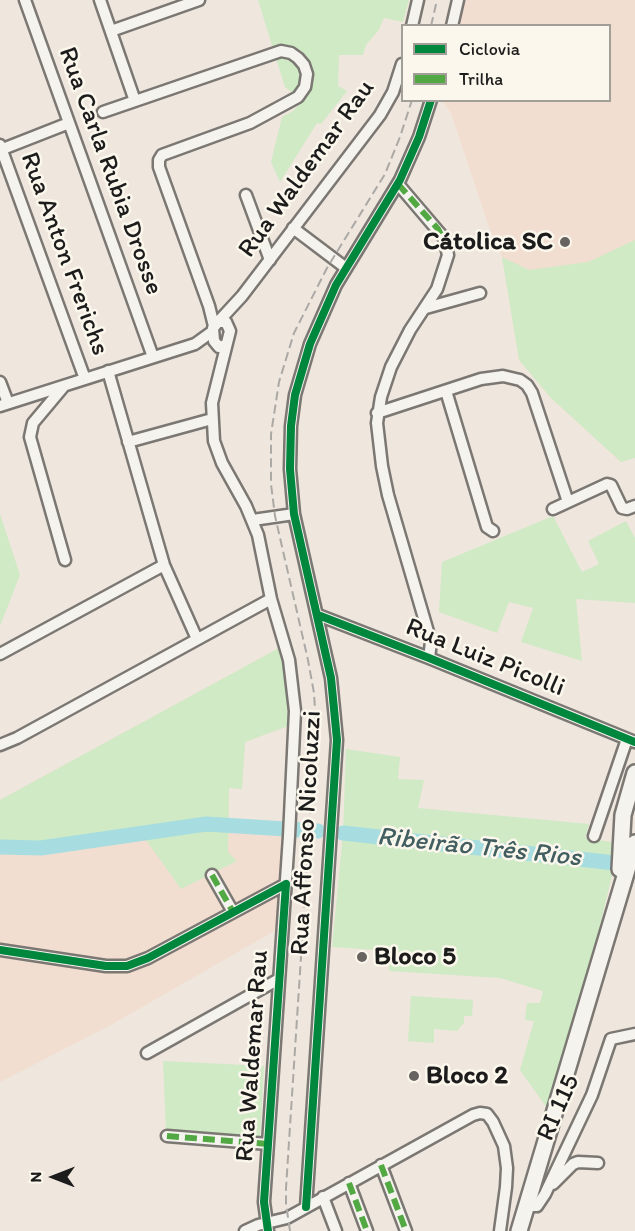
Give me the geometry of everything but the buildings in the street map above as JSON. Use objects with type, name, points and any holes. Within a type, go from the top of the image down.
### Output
[{"type":"highway","points":[[611,922],[619,878],[623,815],[635,773]]},
{"type":"highway","points":[[519,1231],[635,843]]},
{"type":"highway","points":[[611,922],[635,880]]},
{"type":"street","name":"Rua Carla Rubia Drosse","points":[[25,0],[153,357]]},
{"type":"street","points":[[100,0],[135,101]]},
{"type":"street","points":[[111,31],[199,0]]},
{"type":"street","points":[[412,24],[418,0]]},
{"type":"street","points":[[453,24],[459,0]]},
{"type":"street","points":[[0,382],[4,405],[195,344],[219,345],[220,325],[209,306],[159,167],[159,160],[162,155],[250,123],[291,102],[305,87],[307,74],[298,58],[291,53],[281,51],[103,112]]},
{"type":"street","name":"Rua Waldemar Rau","points":[[267,1227],[264,1202],[290,820],[295,729],[294,702],[289,660],[271,599],[258,535],[253,520],[219,456],[212,419],[212,404],[219,369],[220,325],[380,115],[393,92],[401,67]]},
{"type":"street","name":"Rua Affonso Nicoluzzi","points":[[306,1207],[337,741],[334,698],[318,615],[294,514],[290,447],[295,395],[309,344],[336,285],[399,182],[419,137],[430,102]]},
{"type":"street","points":[[0,148],[69,123]]},
{"type":"street","name":"Rua Anton Frerichs","points":[[0,148],[85,379]]},
{"type":"street","points":[[399,182],[440,226]]},
{"type":"street","points":[[399,182],[438,229],[447,246],[448,255],[447,265],[437,289],[398,350],[385,382],[377,413],[378,442],[388,495],[431,642],[429,657]]},
{"type":"street","points":[[246,195],[270,260]]},
{"type":"street","points":[[293,228],[346,268]]},
{"type":"street","points":[[426,308],[480,293]]},
{"type":"street","points":[[195,344],[220,325]]},
{"type":"street","points":[[108,371],[164,564],[197,639]]},
{"type":"street","points":[[377,413],[481,379],[503,376],[520,380],[532,393],[568,502]]},
{"type":"street","points":[[64,385],[33,423],[30,437],[65,560]]},
{"type":"street","points":[[446,391],[487,527],[493,531]]},
{"type":"street","points":[[128,442],[212,419]]},
{"type":"street","points":[[553,509],[607,484],[611,485],[622,508],[635,506]]},
{"type":"street","points":[[253,520],[294,514]]},
{"type":"street","points":[[0,654],[164,564]]},
{"type":"street","points":[[0,745],[17,738],[271,599]]},
{"type":"street","name":"Rua Luiz Picolli","points":[[318,615],[429,657],[631,741]]},
{"type":"street","points":[[594,836],[631,741]]},
{"type":"street","points":[[212,875],[233,912]]},
{"type":"street","points":[[0,950],[106,966],[128,966],[148,958],[286,884]]},
{"type":"street","points":[[147,1053],[279,979]]},
{"type":"street","name":"RI 115","points":[[545,1194],[592,1095],[611,1039],[635,1034]]},
{"type":"street","points":[[245,1231],[258,1225],[267,1227],[287,1218],[480,1113],[487,1114],[494,1122],[506,1157],[506,1187],[500,1231]]},
{"type":"street","points":[[167,1136],[268,1144]]},
{"type":"street","points":[[526,1206],[537,1206],[573,1164],[598,1163]]},
{"type":"street","points":[[379,1167],[391,1208]]},
{"type":"street","points":[[379,1167],[406,1231]]},
{"type":"street","points":[[349,1183],[367,1231]]},
{"type":"street","points":[[323,1197],[336,1231]]},
{"type":"shaded area","name":"Cátolica SC","points":[[465,0],[635,0],[635,458],[621,462],[551,398],[519,360],[502,257],[489,227],[451,113],[443,102],[611,102],[611,24],[458,24]]},
{"type":"shaded area","points":[[279,648],[287,678],[288,726],[245,742],[242,789],[229,788],[229,824],[290,820],[283,926],[111,1025],[0,1082],[0,800]]},
{"type":"green space","points":[[258,0],[409,0],[403,22],[384,18],[378,31],[366,45],[363,55],[339,55],[338,86],[347,91],[321,124],[317,123],[280,182],[271,162],[282,117],[293,111],[303,101],[285,87]]},
{"type":"green space","points":[[635,240],[635,458],[621,462],[551,398],[519,360],[502,257],[529,270],[588,262]]},
{"type":"green space","points":[[0,514],[20,575],[0,626]]},
{"type":"green space","points":[[553,516],[582,572],[599,564],[588,541],[626,521],[635,538],[635,603],[576,599],[582,661],[521,642],[533,608],[509,602],[497,633],[439,612],[442,562]]},
{"type":"green space","points":[[279,648],[287,678],[288,726],[245,742],[242,789],[229,788],[228,852],[237,861],[181,889],[141,833],[41,848],[0,847],[0,800]]},
{"type":"green space","points":[[346,749],[400,757],[398,779],[424,780],[418,808],[589,824],[585,838],[618,843],[596,942],[547,1108],[520,1070],[534,1021],[525,1020],[527,1003],[540,1003],[543,991],[500,978],[389,971],[389,951],[332,947],[343,833]]},
{"type":"green space","points":[[411,996],[473,1000],[472,1016],[464,1016],[464,1023],[457,1031],[434,1029],[434,1043],[408,1041]]},
{"type":"green space","points":[[163,1061],[264,1066],[260,1138],[166,1133]]},
{"type":"waterway","points":[[0,847],[41,848],[206,824],[318,831]]},
{"type":"waterway","name":"Ribeirão Três Rios","points":[[343,833],[615,863]]},
{"type":"railway","points":[[431,24],[437,0]]},
{"type":"railway","points":[[290,1231],[286,1188],[316,726],[314,693],[308,660],[275,516],[271,484],[271,434],[279,382],[294,333],[327,268],[385,174],[411,102]]},
{"type":"marked path","points":[[398,184],[438,229],[447,246]]},
{"type":"marked path","points":[[212,875],[233,912]]},
{"type":"marked path","points":[[167,1136],[268,1144]]},
{"type":"marked path","points":[[381,1165],[406,1231]]},
{"type":"marked path","points":[[349,1183],[367,1231]]},
{"type":"cycle path","points":[[306,1207],[337,740],[331,678],[294,514],[290,469],[291,426],[295,395],[310,344],[336,285],[400,180],[419,137],[430,102]]},
{"type":"cycle path","points":[[318,615],[635,742]]},
{"type":"cycle path","points":[[0,950],[106,966],[127,966],[148,958],[286,884]]},
{"type":"cycle path","points":[[268,1231],[264,1202],[286,884]]},
{"type":"place","name":"Cátolica SC","points":[[565,242]]},
{"type":"place","name":"Bloco 5","points":[[362,957]]},
{"type":"place","name":"Bloco 2","points":[[414,1076]]}]
